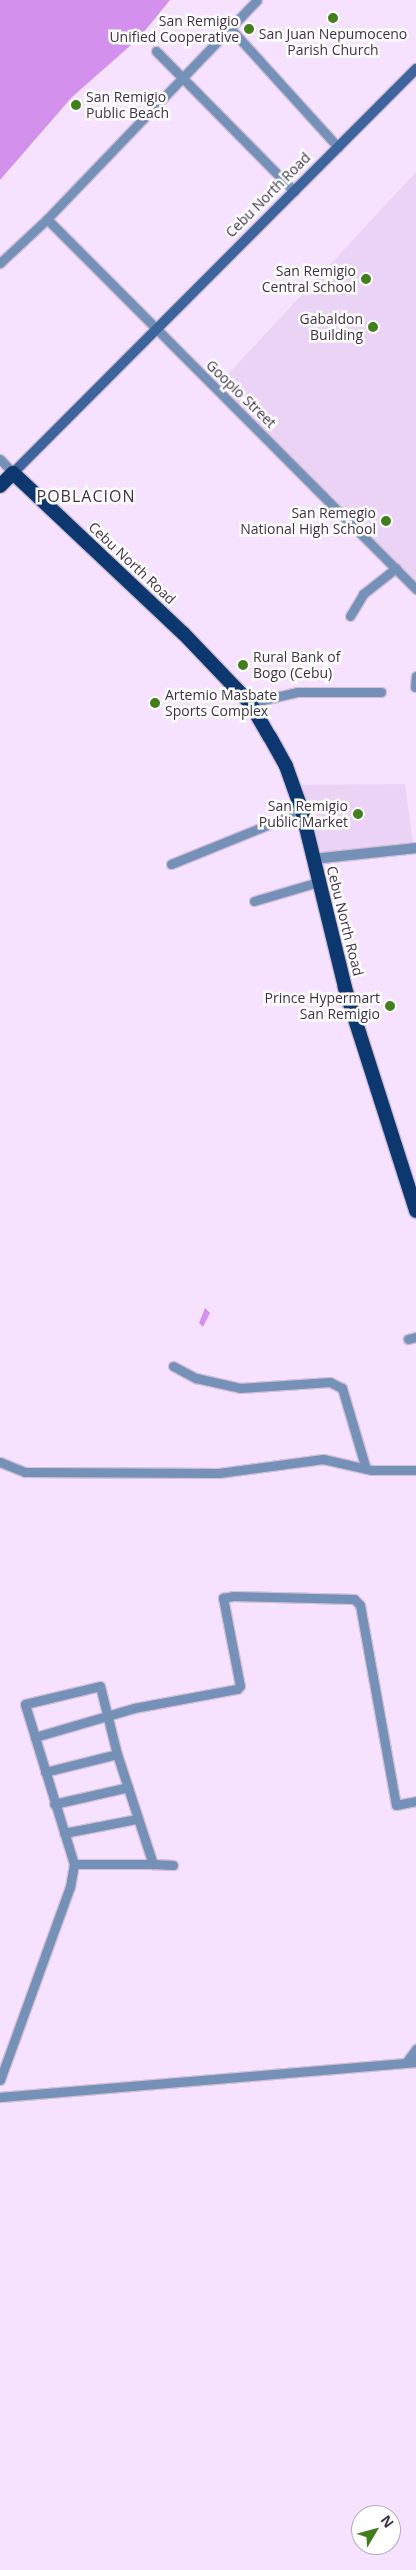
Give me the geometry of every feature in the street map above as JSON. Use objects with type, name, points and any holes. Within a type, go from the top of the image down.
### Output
[{"type":"highway","points":[[0,486],[13,473]]},
{"type":"highway","name":"Cebu North Road","points":[[13,473],[184,634],[250,703],[286,766],[302,811],[345,988],[411,1182],[416,1211]]},
{"type":"main road","name":"Cebu North Road","points":[[13,473],[416,69]]},
{"type":"street","points":[[0,263],[47,219],[182,76],[257,0]]},
{"type":"street","points":[[230,28],[338,148]]},
{"type":"street","points":[[156,51],[294,191]]},
{"type":"street","name":"Goopio Street","points":[[47,219],[156,331],[416,589]]},
{"type":"street","points":[[0,459],[13,473]]},
{"type":"street","points":[[350,616],[363,594],[396,568]]},
{"type":"street","points":[[414,687],[416,676]]},
{"type":"street","points":[[250,703],[297,692],[382,692]]},
{"type":"street","points":[[171,864],[302,811]]},
{"type":"street","points":[[313,859],[416,848]]},
{"type":"street","points":[[254,901],[318,882]]},
{"type":"street","points":[[173,1366],[196,1378],[240,1388],[330,1382],[342,1388],[366,1469]]},
{"type":"street","points":[[0,1462],[25,1472],[219,1473],[323,1459],[366,1469],[416,1470]]},
{"type":"street","points":[[35,1737],[106,1718],[134,1708],[240,1686],[223,1598],[233,1596],[354,1599],[360,1605],[364,1615],[396,1805],[416,1801]]},
{"type":"street","points":[[0,2080],[70,1887],[74,1864],[24,1704],[38,1699],[100,1686],[106,1718],[136,1819],[153,1864]]},
{"type":"street","points":[[45,1772],[117,1754]]},
{"type":"street","points":[[54,1804],[128,1788]]},
{"type":"street","points":[[64,1833],[136,1819]]},
{"type":"street","points":[[74,1864],[173,1865]]},
{"type":"street","points":[[0,2097],[411,2062],[416,2049]]},
{"type":"shaded area","points":[[0,0],[170,0],[139,38],[72,97],[0,180]]},
{"type":"shaded area","name":"San Remigio Central School","points":[[416,172],[416,585],[347,512],[216,387]]},
{"type":"shaded area","name":"San Remigio Public Market","points":[[405,784],[413,843],[318,854],[300,785]]},
{"type":"shaded area","points":[[205,1308],[210,1313],[203,1327],[199,1323]]},
{"type":"place","name":"San Juan Nepumoceno Parish Church","points":[[333,18]]},
{"type":"place","name":"San Remigio Unified Cooperative","points":[[249,29]]},
{"type":"place","name":"San Remigio Public Beach","points":[[76,105]]},
{"type":"place","name":"San Remigio Central School","points":[[366,279]]},
{"type":"place","name":"Gabaldon Building","points":[[373,327]]},
{"type":"place","name":"San Remegio National High School","points":[[386,521]]},
{"type":"place","name":"Rural Bank of Bogo (Cebu)","points":[[243,665]]},
{"type":"place","name":"Artemio Masbate Sports Complex","points":[[155,703]]},
{"type":"place","name":"San Remigio Public Market","points":[[358,814]]},
{"type":"place","name":"Prince Hypermart San Remigio","points":[[390,1006]]},
{"type":"district","name":"POBLACION","points":[[86,496]]}]
